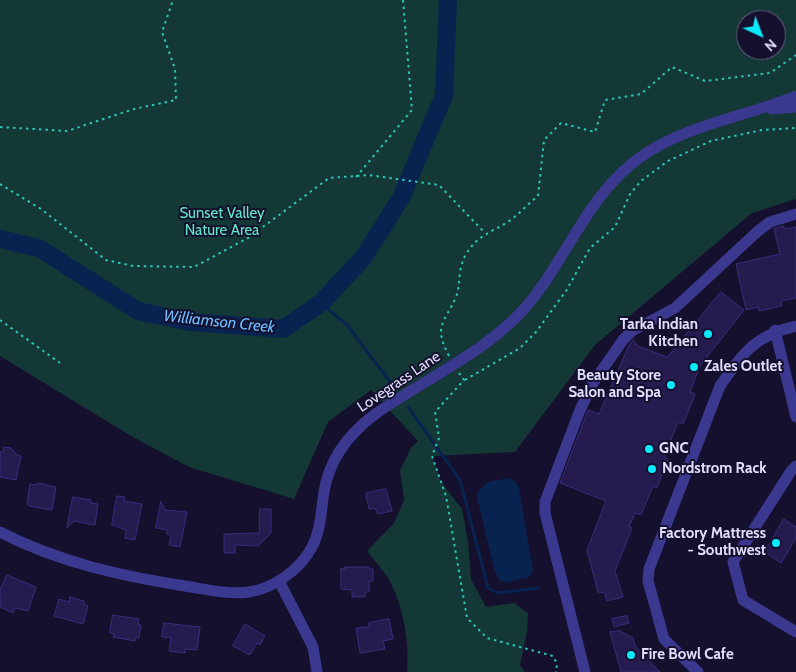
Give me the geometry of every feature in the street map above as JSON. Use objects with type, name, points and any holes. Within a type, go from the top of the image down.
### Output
[{"type":"street","name":"Lovegrass Lane","points":[[0,532],[46,552],[88,567],[137,578],[218,591],[249,592],[279,581],[304,560],[311,548],[320,522],[324,490],[329,472],[335,457],[346,442],[361,425],[374,415],[454,363],[468,356],[524,309],[541,288],[594,204],[622,173],[640,158],[680,134],[718,120],[760,110],[796,96]]},
{"type":"street","name":"Lovegrass Lane","points":[[760,110],[796,107]]},
{"type":"street","points":[[585,672],[545,513],[545,502],[580,410],[593,383],[613,353],[632,330],[675,308],[770,222],[796,214]]},
{"type":"street","points":[[698,672],[664,639],[648,581],[649,569],[720,386],[738,361],[759,339],[775,330],[796,326]]},
{"type":"street","points":[[775,330],[796,417]]},
{"type":"street","points":[[796,466],[733,562],[743,600],[796,632]]},
{"type":"street","points":[[279,581],[313,647],[317,672]]},
{"type":"path","points":[[0,127],[67,131],[134,109],[176,100],[175,69],[162,32],[174,0]]},
{"type":"path","points":[[356,177],[412,110],[403,0]]},
{"type":"path","points":[[464,380],[442,341],[441,322],[457,295],[459,270],[466,254],[485,233],[511,220],[538,196],[544,140],[560,123],[595,132],[605,100],[641,94],[672,67],[705,81],[770,73],[796,55]]},
{"type":"path","points":[[556,672],[557,664],[553,656],[487,638],[467,618],[446,496],[432,456],[439,438],[435,412],[464,380],[520,348],[536,332],[566,292],[590,248],[615,227],[630,194],[641,181],[668,161],[711,141],[762,130],[796,128]]},
{"type":"path","points":[[0,184],[41,209],[106,260],[133,266],[167,268],[194,266],[248,238],[329,178],[369,175],[439,185],[485,233]]},
{"type":"path","points":[[0,320],[60,362]]},
{"type":"green space","name":"Sunset Valley Nature Area","points":[[0,0],[796,0],[796,199],[752,213],[595,345],[515,452],[432,456],[441,482],[462,509],[468,541],[471,579],[486,607],[514,603],[528,613],[527,632],[520,665],[525,672],[407,672],[406,636],[398,600],[388,578],[367,551],[394,523],[404,500],[400,470],[411,448],[418,441],[371,390],[328,422],[294,499],[189,467],[131,436],[0,356]]},
{"type":"water","points":[[508,478],[516,482],[519,488],[533,571],[529,577],[506,583],[500,581],[495,572],[477,497],[478,491],[488,482]]},
{"type":"building","points":[[784,226],[784,229],[796,227],[796,298],[781,301],[782,306],[759,311],[758,307],[746,310],[736,264],[780,254],[774,229]]},
{"type":"building","points":[[721,292],[744,310],[700,366],[690,392],[695,394],[683,424],[678,422],[664,457],[668,459],[657,488],[653,486],[641,515],[635,513],[629,527],[632,528],[615,571],[623,597],[607,601],[605,593],[598,592],[587,550],[606,501],[560,483],[588,410],[599,414],[629,345],[633,340],[638,346],[667,357]]},
{"type":"building","points":[[4,447],[11,448],[17,455],[21,456],[16,480],[0,477],[0,452],[3,452]]},
{"type":"building","points":[[38,483],[56,487],[52,510],[29,506],[27,503],[30,484],[37,485]]},
{"type":"building","points":[[386,489],[392,511],[378,514],[375,508],[369,509],[367,493]]},
{"type":"building","points":[[117,496],[125,497],[124,501],[142,504],[135,540],[125,538],[126,530],[112,525]]},
{"type":"building","points":[[73,497],[91,500],[91,503],[98,504],[95,525],[74,521],[67,528]]},
{"type":"building","points":[[161,502],[165,510],[187,512],[180,547],[169,545],[171,535],[167,534],[167,530],[156,528]]},
{"type":"building","points":[[260,509],[271,509],[271,533],[258,546],[235,545],[235,553],[224,553],[224,534],[259,533]]},
{"type":"building","points":[[784,519],[796,527],[796,538],[781,563],[765,552]]},
{"type":"building","points":[[345,567],[369,567],[369,569],[373,569],[373,581],[369,581],[369,592],[365,592],[365,597],[352,597],[352,590],[341,589],[341,568],[345,569]]},
{"type":"building","points":[[7,575],[36,587],[28,611],[15,608],[13,613],[0,607],[0,590]]},
{"type":"building","points":[[70,597],[84,601],[84,604],[88,606],[83,624],[54,616],[59,599],[69,602]]},
{"type":"building","points":[[113,615],[139,619],[138,625],[141,625],[139,638],[136,637],[135,641],[113,637],[114,634],[110,633]]},
{"type":"building","points":[[627,616],[629,623],[614,627],[612,619]]},
{"type":"building","points":[[389,619],[393,639],[383,641],[385,649],[360,653],[356,628],[369,627],[369,623]]},
{"type":"building","points":[[164,623],[200,627],[197,650],[185,649],[185,653],[169,651],[171,638],[162,637]]},
{"type":"building","points":[[245,624],[265,636],[260,645],[257,643],[250,655],[233,646]]},
{"type":"building","name":"Fire Bowl Cafe","points":[[620,631],[633,638],[635,646],[660,672],[621,672],[610,632]]},
{"type":"waterway","name":"Williamson Creek","points":[[0,239],[39,248],[138,311],[190,322],[283,329],[321,303],[363,258],[401,198],[444,95],[448,0]]},
{"type":"waterway","points":[[321,303],[347,325],[394,387]]},
{"type":"waterway","points":[[408,407],[460,480],[488,588],[498,593],[538,588]]},
{"type":"place","name":"Tarka Indian Kitchen","points":[[708,334]]},
{"type":"place","name":"Zales Outlet","points":[[694,367]]},
{"type":"place","name":"Beauty Store Salon and Spa","points":[[671,385]]},
{"type":"place","name":"GNC","points":[[649,449]]},
{"type":"place","name":"Nordstrom Rack","points":[[652,469]]},
{"type":"place","name":"Factory Mattress - Southwest","points":[[776,543]]},
{"type":"place","name":"Fire Bowl Cafe","points":[[631,655]]}]
